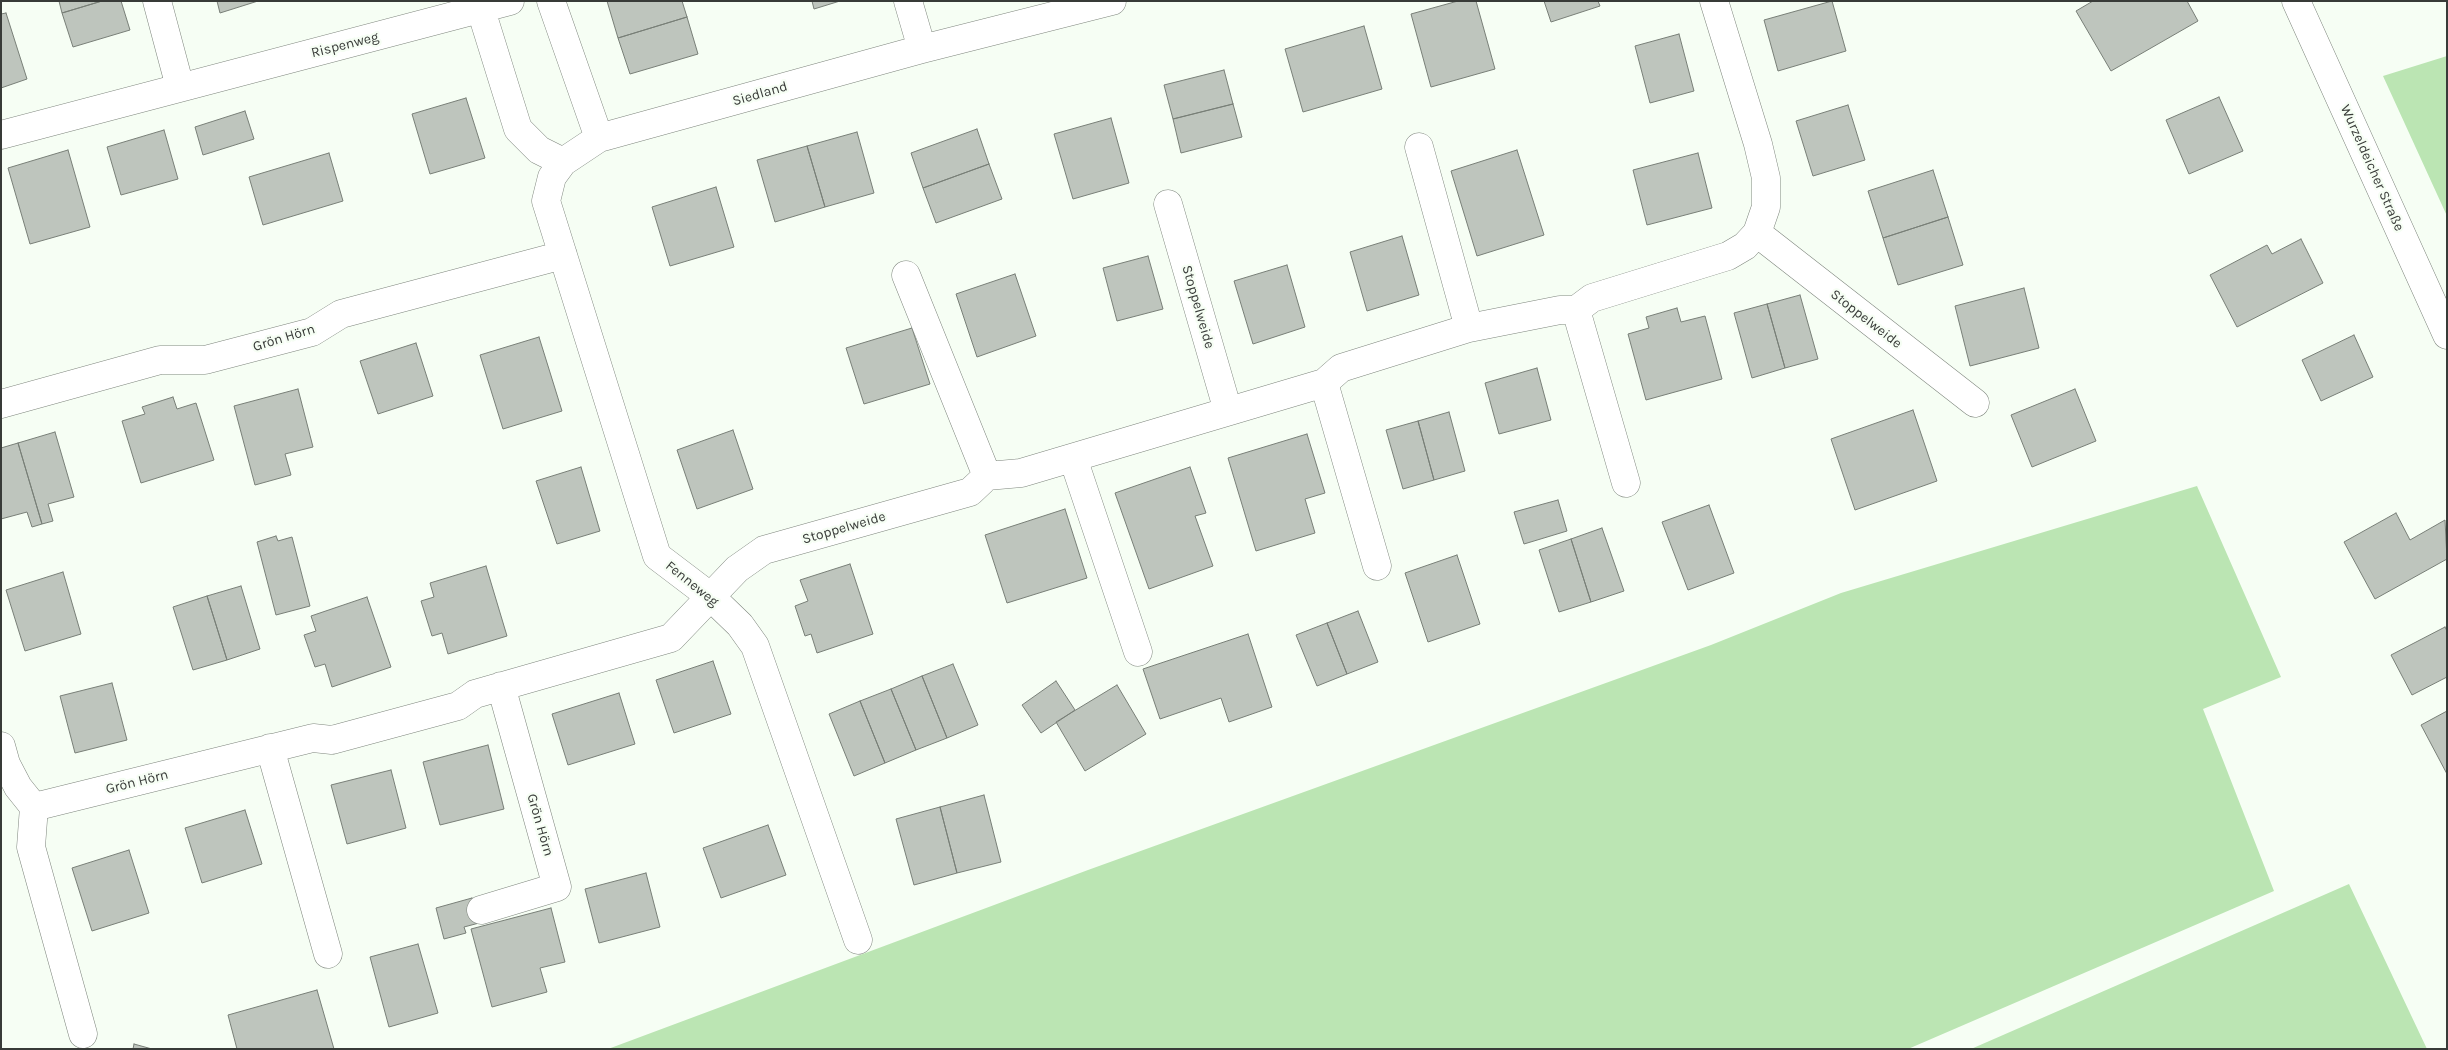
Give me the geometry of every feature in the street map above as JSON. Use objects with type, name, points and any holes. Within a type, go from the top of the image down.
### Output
[{"type":"street","points":[[157,1],[180,87]]},
{"type":"street","name":"Rispenweg","points":[[1,135],[510,1]]},
{"type":"street","points":[[551,1],[599,138]]},
{"type":"street","points":[[908,1],[922,49]]},
{"type":"street","name":"Siedland","points":[[563,162],[599,138],[922,49],[1112,1]]},
{"type":"street","points":[[906,276],[987,476],[1021,473],[1324,383],[1341,368],[1469,328],[1560,310],[1576,310],[1592,298],[1728,256],[1745,246],[1757,233],[1766,207],[1766,178],[1758,144],[1714,1]]},
{"type":"street","name":"Wurzeldeicher Straße","points":[[2296,1],[2447,335]]},
{"type":"street","points":[[481,10],[518,129],[539,150],[563,162]]},
{"type":"street","points":[[1419,147],[1469,328]]},
{"type":"street","name":"Fenneweg","points":[[563,162],[552,177],[546,201],[657,556],[711,597],[740,625],[755,646],[858,940]]},
{"type":"street","name":"Stoppelweide","points":[[1168,204],[1228,411]]},
{"type":"street","name":"Stoppelweide","points":[[1757,233],[1975,403]]},
{"type":"street","name":"Grön Hörn","points":[[1,404],[160,360],[205,360],[312,332],[341,314],[563,255]]},
{"type":"street","points":[[1576,310],[1626,483]]},
{"type":"street","points":[[1324,383],[1377,566]]},
{"type":"street","points":[[1074,458],[1138,652]]},
{"type":"street","name":"Stoppelweide","points":[[711,597],[737,569],[764,550],[970,492],[987,476]]},
{"type":"street","name":"Grön Hörn","points":[[34,808],[313,738],[332,740],[341,738],[458,706],[475,694],[500,686],[671,638],[711,597]]},
{"type":"street","name":"Grön Hörn","points":[[481,910],[557,887],[500,686]]},
{"type":"street","points":[[1,746],[6,764],[18,786],[34,808],[32,847],[83,1034]]},
{"type":"street","points":[[270,748],[328,954]]},
{"type":"green space","points":[[2447,56],[2447,216],[2383,76]]},
{"type":"green space","points":[[2197,486],[2281,677],[2203,709],[2274,891],[1908,1049],[608,1049],[1088,870],[1711,645],[1841,593]]},
{"type":"green space","points":[[2349,884],[2427,1049],[1971,1049]]},
{"type":"building","points":[[59,1],[102,1],[62,13]]},
{"type":"building","points":[[102,1],[121,1],[130,30],[73,47],[62,13]]},
{"type":"building","points":[[217,1],[258,1],[220,13]]},
{"type":"building","points":[[607,1],[682,1],[687,17],[618,38]]},
{"type":"building","points":[[812,1],[840,1],[814,9]]},
{"type":"building","points":[[1458,1],[1476,1],[1495,69],[1431,87],[1411,14]]},
{"type":"building","points":[[1544,1],[1598,1],[1600,6],[1551,22]]},
{"type":"building","points":[[1832,1],[1846,51],[1778,71],[1764,20]]},
{"type":"building","points":[[2093,1],[2187,1],[2198,21],[2111,71],[2076,11]]},
{"type":"building","points":[[6,13],[27,79],[1,88],[1,14]]},
{"type":"building","points":[[687,17],[698,54],[630,74],[618,38]]},
{"type":"building","points":[[1364,26],[1382,89],[1303,112],[1285,49]]},
{"type":"building","points":[[1679,34],[1694,91],[1650,103],[1635,46]]},
{"type":"building","points":[[1224,70],[1233,104],[1173,119],[1164,85]]},
{"type":"building","points":[[2219,97],[2243,151],[2189,174],[2166,120]]},
{"type":"building","points":[[466,98],[485,158],[430,174],[412,114]]},
{"type":"building","points":[[1233,104],[1242,137],[1181,153],[1173,119]]},
{"type":"building","points":[[1848,105],[1865,160],[1813,176],[1796,121]]},
{"type":"building","points":[[245,111],[254,139],[203,155],[195,127]]},
{"type":"building","points":[[1111,118],[1129,183],[1073,199],[1054,134]]},
{"type":"building","points":[[977,129],[989,164],[923,188],[911,153]]},
{"type":"building","points":[[164,130],[178,179],[121,195],[107,147]]},
{"type":"building","points":[[857,132],[874,193],[825,207],[807,146]]},
{"type":"building","points":[[807,146],[825,207],[775,222],[757,160]]},
{"type":"building","points":[[68,150],[90,227],[30,244],[8,168]]},
{"type":"building","points":[[1517,150],[1544,235],[1477,256],[1451,171]]},
{"type":"building","points":[[329,153],[343,201],[263,225],[249,177]]},
{"type":"building","points":[[1698,153],[1712,208],[1647,225],[1633,170]]},
{"type":"building","points":[[989,164],[1002,199],[936,223],[923,188]]},
{"type":"building","points":[[1933,170],[1948,217],[1883,238],[1868,191]]},
{"type":"building","points":[[716,187],[734,247],[670,266],[652,207]]},
{"type":"building","points":[[1948,217],[1963,265],[1898,285],[1883,238]]},
{"type":"building","points":[[1402,236],[1419,295],[1367,311],[1350,252]]},
{"type":"building","points":[[2301,239],[2323,283],[2237,327],[2210,275],[2267,245],[2272,254]]},
{"type":"building","points":[[1148,256],[1163,309],[1117,321],[1103,268]]},
{"type":"building","points":[[1287,265],[1305,327],[1253,344],[1234,281]]},
{"type":"building","points":[[1015,274],[1036,336],[977,357],[956,294]]},
{"type":"building","points":[[2024,288],[2039,348],[1970,366],[1955,306]]},
{"type":"building","points":[[1800,295],[1818,359],[1785,368],[1767,304]]},
{"type":"building","points":[[1767,304],[1785,368],[1752,378],[1734,313]]},
{"type":"building","points":[[1677,308],[1681,322],[1705,316],[1722,379],[1646,400],[1628,334],[1649,328],[1646,317]]},
{"type":"building","points":[[912,328],[930,384],[864,404],[846,348]]},
{"type":"building","points":[[2354,335],[2373,377],[2321,401],[2302,360]]},
{"type":"building","points":[[539,337],[562,411],[503,429],[480,355]]},
{"type":"building","points":[[416,343],[433,396],[378,414],[360,361]]},
{"type":"building","points":[[1537,368],[1551,420],[1499,434],[1485,383]]},
{"type":"building","points":[[298,389],[313,447],[285,454],[291,475],[255,485],[234,406]]},
{"type":"building","points":[[2075,389],[2096,441],[2032,467],[2011,415]]},
{"type":"building","points":[[173,397],[177,409],[196,403],[214,460],[141,483],[122,421],[145,414],[142,407]]},
{"type":"building","points":[[1913,410],[1937,481],[1855,510],[1831,439]]},
{"type":"building","points":[[1449,412],[1465,471],[1434,480],[1418,421]]},
{"type":"building","points":[[1418,421],[1434,480],[1403,489],[1386,430]]},
{"type":"building","points":[[733,430],[753,489],[697,509],[677,450]]},
{"type":"building","points":[[55,432],[74,497],[48,504],[53,521],[42,524],[18,443]]},
{"type":"building","points":[[1307,434],[1325,493],[1305,499],[1315,533],[1256,551],[1228,458]]},
{"type":"building","points":[[18,443],[42,524],[32,527],[27,512],[1,519],[1,448]]},
{"type":"building","points":[[581,467],[600,531],[557,544],[536,481]]},
{"type":"building","points":[[1190,467],[1206,513],[1195,516],[1213,566],[1149,589],[1115,493]]},
{"type":"building","points":[[1558,500],[1567,531],[1524,544],[1514,512]]},
{"type":"building","points":[[1709,505],[1734,573],[1688,590],[1662,522]]},
{"type":"building","points":[[1065,509],[1087,578],[1007,603],[985,535]]},
{"type":"building","points":[[2396,513],[2410,540],[2445,520],[2447,559],[2375,599],[2344,542]]},
{"type":"building","points":[[1602,528],[1624,591],[1591,602],[1571,539]]},
{"type":"building","points":[[276,536],[278,541],[292,537],[310,606],[276,615],[257,542]]},
{"type":"building","points":[[1571,539],[1591,602],[1559,612],[1539,550]]},
{"type":"building","points":[[1457,555],[1480,624],[1428,642],[1405,573]]},
{"type":"building","points":[[850,564],[873,634],[817,653],[811,634],[805,636],[795,606],[808,601],[800,580]]},
{"type":"building","points":[[486,566],[507,636],[448,654],[442,633],[432,636],[421,601],[434,597],[430,583]]},
{"type":"building","points":[[63,572],[81,634],[25,651],[6,590]]},
{"type":"building","points":[[241,586],[260,649],[227,660],[207,596]]},
{"type":"building","points":[[207,596],[227,660],[193,670],[173,607]]},
{"type":"building","points":[[367,597],[391,667],[332,687],[325,664],[315,667],[304,635],[316,631],[311,616]]},
{"type":"building","points":[[1358,611],[1378,662],[1347,674],[1327,623]]},
{"type":"building","points":[[1327,623],[1347,674],[1317,686],[1296,635]]},
{"type":"building","points":[[2445,627],[2447,631],[2447,677],[2412,695],[2391,655]]},
{"type":"building","points":[[1248,634],[1272,707],[1229,722],[1221,698],[1160,719],[1143,669]]},
{"type":"building","points":[[713,661],[731,714],[674,733],[656,680]]},
{"type":"building","points":[[953,664],[978,725],[947,738],[922,676]]},
{"type":"building","points":[[922,676],[947,738],[916,750],[891,689]]},
{"type":"building","points":[[1056,681],[1075,710],[1041,733],[1022,705]]},
{"type":"building","points":[[112,683],[127,740],[75,753],[60,696]]},
{"type":"building","points":[[1117,685],[1146,734],[1085,771],[1056,722]]},
{"type":"building","points":[[891,689],[916,750],[885,763],[860,701]]},
{"type":"building","points":[[619,693],[635,744],[568,765],[552,714]]},
{"type":"building","points":[[860,701],[885,763],[854,776],[829,714]]},
{"type":"building","points":[[2447,711],[2447,774],[2421,725]]},
{"type":"building","points":[[488,745],[504,809],[440,825],[423,762]]},
{"type":"building","points":[[391,770],[406,828],[347,844],[331,785]]},
{"type":"building","points":[[984,795],[1001,862],[957,873],[940,807]]},
{"type":"building","points":[[940,807],[957,873],[914,885],[896,819]]},
{"type":"building","points":[[245,810],[262,864],[202,883],[185,828]]},
{"type":"building","points":[[768,825],[786,875],[721,898],[703,848]]},
{"type":"building","points":[[129,850],[149,913],[92,931],[72,868]]},
{"type":"building","points":[[646,873],[660,927],[599,943],[585,889]]},
{"type":"building","points":[[472,898],[479,923],[464,927],[466,933],[444,939],[436,908]]},
{"type":"building","points":[[551,908],[565,962],[540,968],[547,992],[492,1007],[471,929]]},
{"type":"building","points":[[418,944],[438,1013],[389,1027],[370,957]]},
{"type":"building","points":[[317,990],[334,1049],[237,1049],[228,1015]]},
{"type":"building","points":[[134,1044],[152,1049],[133,1049]]}]
